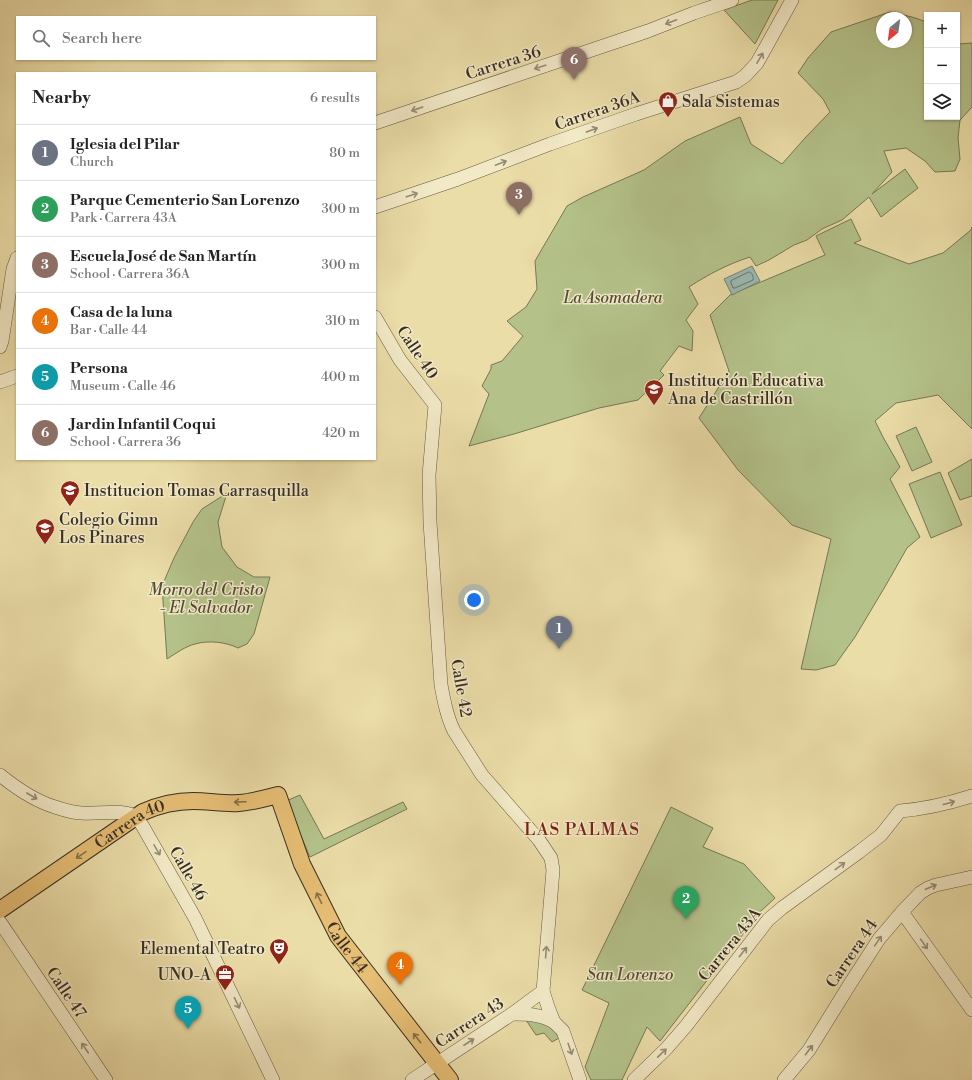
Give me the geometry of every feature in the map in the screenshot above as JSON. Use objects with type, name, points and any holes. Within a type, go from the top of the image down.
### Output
[{"type":"main road","name":"Carrera 40","points":[[0,910],[143,812],[156,806],[180,801],[250,802],[278,794]]},
{"type":"main road","name":"Calle 44","points":[[278,794],[302,864],[338,936],[436,1064],[450,1080]]},
{"type":"street","name":"Carrera 36","points":[[376,123],[648,31],[732,0]]},
{"type":"street","name":"Carrera 36A","points":[[376,207],[458,179],[629,116],[736,82],[745,76],[757,63],[792,0]]},
{"type":"street","points":[[0,347],[13,269],[16,261]]},
{"type":"street","name":"Calle 40","points":[[376,319],[400,360],[435,405]]},
{"type":"street","points":[[0,382],[16,376]]},
{"type":"street","name":"Calle 42","points":[[435,405],[429,475],[430,522],[441,685],[450,724],[482,776],[539,840],[551,858],[553,870],[543,991]]},
{"type":"street","points":[[0,774],[25,792],[54,807],[82,814],[116,812],[136,817]]},
{"type":"street","name":"Carrera 43A","points":[[634,1080],[666,1049],[686,1026],[768,920],[782,908],[860,852],[881,835],[900,811],[921,809],[972,796]]},
{"type":"street","name":"Calle 46","points":[[136,817],[195,918],[273,1080]]},
{"type":"street","name":"Carrera 44","points":[[784,1080],[809,1050],[879,939],[902,912],[920,893],[928,888],[972,877]]},
{"type":"street","points":[[902,912],[972,1010]]},
{"type":"street","name":"Calle 47","points":[[0,922],[106,1080]]},
{"type":"street","points":[[543,991],[554,1022]]},
{"type":"street","name":"Carrera 43","points":[[412,1080],[512,1014],[543,991]]},
{"type":"street","points":[[512,1014],[534,1015],[554,1022],[563,1031],[580,1080]]},
{"type":"green space","points":[[752,0],[778,0],[755,44],[724,10]]},
{"type":"green space","name":"La Asomadera","points":[[876,17],[876,48],[912,48],[912,17],[924,21],[924,120],[960,120],[958,138],[960,159],[955,171],[935,172],[925,161],[906,148],[884,151],[892,172],[872,194],[905,169],[918,188],[881,217],[869,197],[842,220],[822,229],[807,240],[794,245],[769,260],[756,266],[750,257],[719,270],[689,287],[698,304],[686,320],[693,331],[692,351],[679,346],[660,371],[664,375],[638,400],[599,408],[469,446],[489,394],[482,386],[491,369],[491,365],[502,361],[523,336],[507,321],[526,307],[537,289],[535,261],[567,206],[583,197],[644,170],[685,141],[740,117],[751,144],[782,164],[830,112],[823,99],[798,73],[808,58],[831,32]]},
{"type":"green space","name":"La Asomadera","points":[[972,43],[972,107],[960,120],[960,44]]},
{"type":"green space","points":[[851,219],[861,240],[854,243],[909,264],[943,253],[971,230],[972,227],[972,429],[938,395],[896,403],[875,421],[900,467],[890,479],[920,537],[907,548],[855,637],[835,665],[816,670],[801,669],[831,539],[792,525],[738,470],[699,418],[729,371],[710,315],[730,295],[825,255],[816,236]]},
{"type":"green space","points":[[916,427],[932,462],[912,471],[896,436]]},
{"type":"green space","points":[[972,459],[972,496],[960,500],[948,473]]},
{"type":"green space","points":[[940,472],[962,525],[931,538],[909,484]]},
{"type":"green space","name":"Morro del Cristo - El Salvador","points":[[227,493],[218,522],[222,547],[237,567],[254,577],[270,577],[254,634],[247,644],[238,648],[228,644],[206,642],[188,646],[167,659],[162,586],[174,558],[193,522],[202,509]]},
{"type":"green space","points":[[300,795],[324,839],[403,802],[407,809],[310,857],[286,801]]},
{"type":"green space","name":"San Lorenzo","points":[[671,807],[713,828],[703,847],[744,864],[775,898],[761,911],[660,1041],[647,1027],[622,1080],[591,1080],[585,1067],[609,1003],[582,990]]},
{"type":"green space","points":[[524,1017],[549,1026],[559,1038],[552,1042],[544,1033],[536,1035]]},
{"type":"water","points":[[752,266],[760,281],[732,295],[724,279]]},
{"type":"place","name":"Jardin Infantil Coqui","points":[[574,80]]},
{"type":"place","name":"Sala Sistemas","points":[[668,118]]},
{"type":"place","name":"Escuela José de San Martín","points":[[519,215]]},
{"type":"place","name":"Institución Educativa Ana de Castrillón","points":[[654,406]]},
{"type":"place","name":"Institucion Tomas Carrasquilla","points":[[70,507]]},
{"type":"place","name":"Colegio Gimn Los Pinares","points":[[45,545]]},
{"type":"place","name":"Iglesia del Pilar","points":[[559,649]]},
{"type":"place","name":"Parque Cementerio San Lorenzo","points":[[686,919]]},
{"type":"place","name":"Elemental Teatro","points":[[279,965]]},
{"type":"place","name":"Casa de la luna","points":[[400,985]]},
{"type":"place","name":"UNO-A","points":[[225,991]]},
{"type":"place","name":"Persona","points":[[188,1029]]},
{"type":"district","name":"LAS PALMAS","points":[[582,829]]}]
